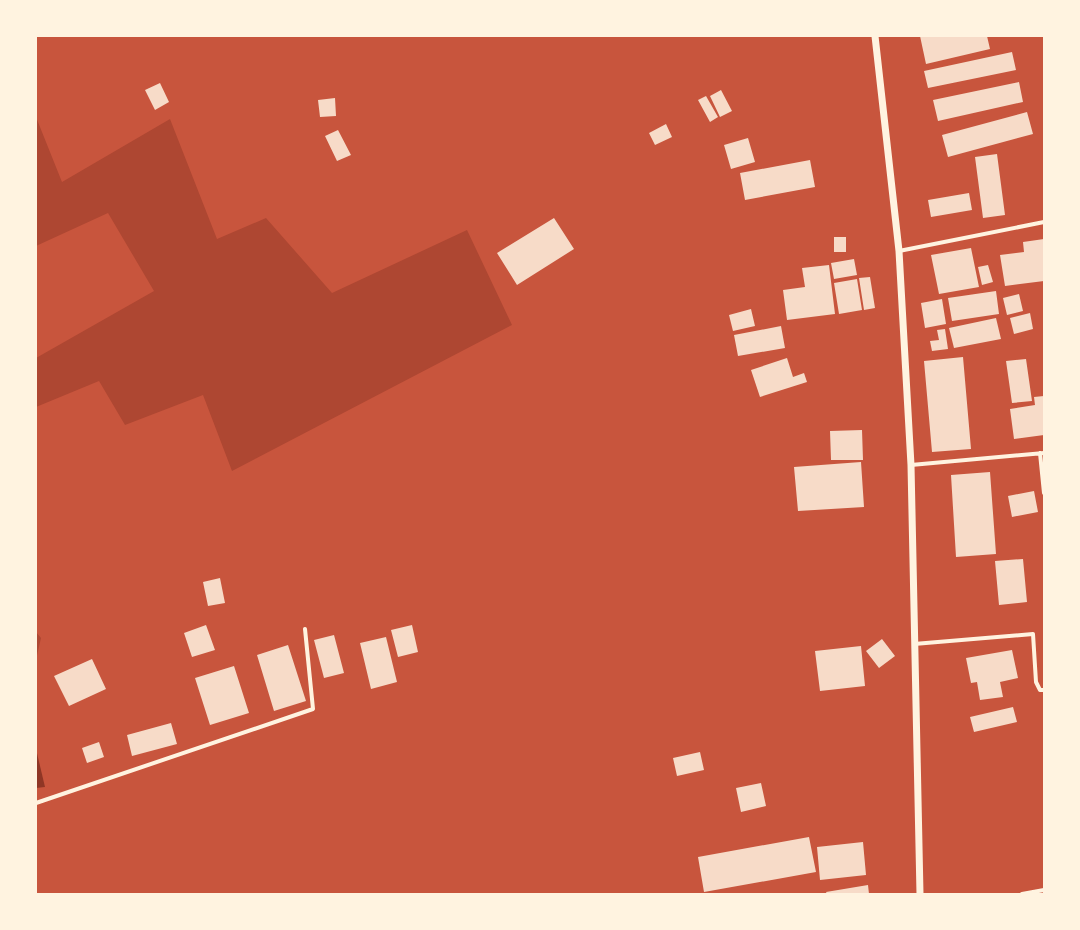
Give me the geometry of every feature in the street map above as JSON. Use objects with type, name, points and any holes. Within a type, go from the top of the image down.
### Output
[{"type":"street","points":[[875,36],[899,251],[911,465],[920,894]]},
{"type":"street","points":[[899,251],[1044,222]]},
{"type":"street","points":[[911,465],[1042,453],[1044,492]]},
{"type":"street","points":[[36,803],[313,709],[305,629]]},
{"type":"street","points":[[914,644],[1033,634],[1036,682],[1040,690],[1044,690]]},
{"type":"street","points":[[1022,894],[1044,890]]},
{"type":"shaded area","points":[[36,117],[62,182],[170,119],[217,239],[266,218],[332,293],[467,230],[512,325],[232,471],[203,395],[125,425],[99,381],[36,407],[36,358],[154,291],[108,213],[36,246]]},
{"type":"shaded area","points":[[36,632],[41,638],[36,660]]},
{"type":"shaded area","points":[[36,749],[45,787],[36,788]]},
{"type":"building","points":[[920,36],[987,36],[990,49],[926,64]]},
{"type":"building","points":[[1012,52],[1016,70],[928,88],[924,71]]},
{"type":"building","points":[[1019,82],[1023,102],[938,121],[933,100]]},
{"type":"building","points":[[160,83],[169,102],[155,110],[145,90]]},
{"type":"building","points":[[721,90],[732,111],[720,117],[710,96]]},
{"type":"building","points":[[706,96],[718,117],[710,122],[698,100]]},
{"type":"building","points":[[335,98],[336,116],[320,117],[318,100]]},
{"type":"building","points":[[1027,112],[1033,134],[948,157],[942,135]]},
{"type":"building","points":[[666,124],[672,137],[655,145],[649,133]]},
{"type":"building","points":[[338,130],[351,155],[337,161],[325,136]]},
{"type":"building","points":[[748,138],[755,162],[731,169],[724,145]]},
{"type":"building","points":[[997,154],[1005,215],[983,218],[975,157]]},
{"type":"building","points":[[810,160],[815,187],[745,200],[740,173]]},
{"type":"building","points":[[969,193],[972,210],[931,217],[928,200]]},
{"type":"building","points":[[554,218],[574,249],[517,285],[497,253]]},
{"type":"building","points":[[834,237],[846,237],[846,252],[834,252]]},
{"type":"building","points":[[1044,239],[1044,281],[1005,286],[1000,255],[1024,252],[1023,242]]},
{"type":"building","points":[[971,248],[979,287],[939,294],[931,255]]},
{"type":"building","points":[[854,259],[857,275],[834,279],[831,263]]},
{"type":"building","points":[[829,265],[835,314],[787,320],[783,290],[805,287],[802,268]]},
{"type":"building","points":[[988,265],[993,282],[982,285],[978,267]]},
{"type":"building","points":[[870,277],[875,308],[864,310],[859,278]]},
{"type":"building","points":[[857,279],[862,310],[839,314],[834,283]]},
{"type":"building","points":[[996,291],[999,314],[952,321],[948,298]]},
{"type":"building","points":[[1019,294],[1023,311],[1007,315],[1003,298]]},
{"type":"building","points":[[942,299],[946,324],[925,328],[921,303]]},
{"type":"building","points":[[751,309],[755,326],[733,331],[729,315]]},
{"type":"building","points":[[1030,313],[1033,329],[1014,334],[1010,318]]},
{"type":"building","points":[[996,318],[1001,339],[954,348],[949,328]]},
{"type":"building","points":[[781,326],[785,348],[738,356],[734,335]]},
{"type":"building","points":[[945,329],[948,349],[932,351],[930,341],[939,340],[937,330]]},
{"type":"building","points":[[963,357],[971,449],[932,452],[924,361]]},
{"type":"building","points":[[787,358],[793,377],[804,373],[807,382],[760,397],[751,370]]},
{"type":"building","points":[[1026,359],[1032,401],[1012,403],[1006,361]]},
{"type":"building","points":[[1044,396],[1044,435],[1014,439],[1010,409],[1035,405],[1034,397]]},
{"type":"building","points":[[862,430],[863,460],[831,460],[830,431]]},
{"type":"building","points":[[861,462],[864,507],[798,511],[794,467]]},
{"type":"building","points":[[990,472],[996,554],[956,557],[951,475]]},
{"type":"building","points":[[1034,491],[1038,512],[1012,517],[1008,496]]},
{"type":"building","points":[[1023,559],[1027,602],[999,605],[995,561]]},
{"type":"building","points":[[220,578],[225,603],[208,606],[203,582]]},
{"type":"building","points":[[206,625],[215,650],[192,657],[184,633]]},
{"type":"building","points":[[412,625],[418,652],[398,657],[391,630]]},
{"type":"building","points":[[334,635],[344,673],[324,678],[314,640]]},
{"type":"building","points":[[386,637],[397,682],[371,689],[360,643]]},
{"type":"building","points":[[882,639],[895,656],[879,668],[866,651]]},
{"type":"building","points":[[288,645],[306,701],[274,711],[257,655]]},
{"type":"building","points":[[861,646],[865,686],[820,691],[815,651]]},
{"type":"building","points":[[1012,650],[1018,678],[1000,682],[1003,697],[980,700],[977,682],[971,683],[966,658]]},
{"type":"building","points":[[92,659],[106,689],[69,706],[54,676]]},
{"type":"building","points":[[234,666],[249,713],[210,725],[195,678]]},
{"type":"building","points":[[1013,707],[1017,722],[974,732],[970,717]]},
{"type":"building","points":[[171,723],[177,744],[132,756],[127,735]]},
{"type":"building","points":[[99,742],[104,757],[87,763],[82,748]]},
{"type":"building","points":[[700,752],[704,770],[677,776],[673,758]]},
{"type":"building","points":[[761,783],[766,806],[741,812],[736,788]]},
{"type":"building","points":[[809,837],[816,872],[704,892],[698,857]]},
{"type":"building","points":[[863,842],[866,875],[820,880],[817,847]]},
{"type":"building","points":[[868,885],[869,894],[827,894],[826,892]]}]
